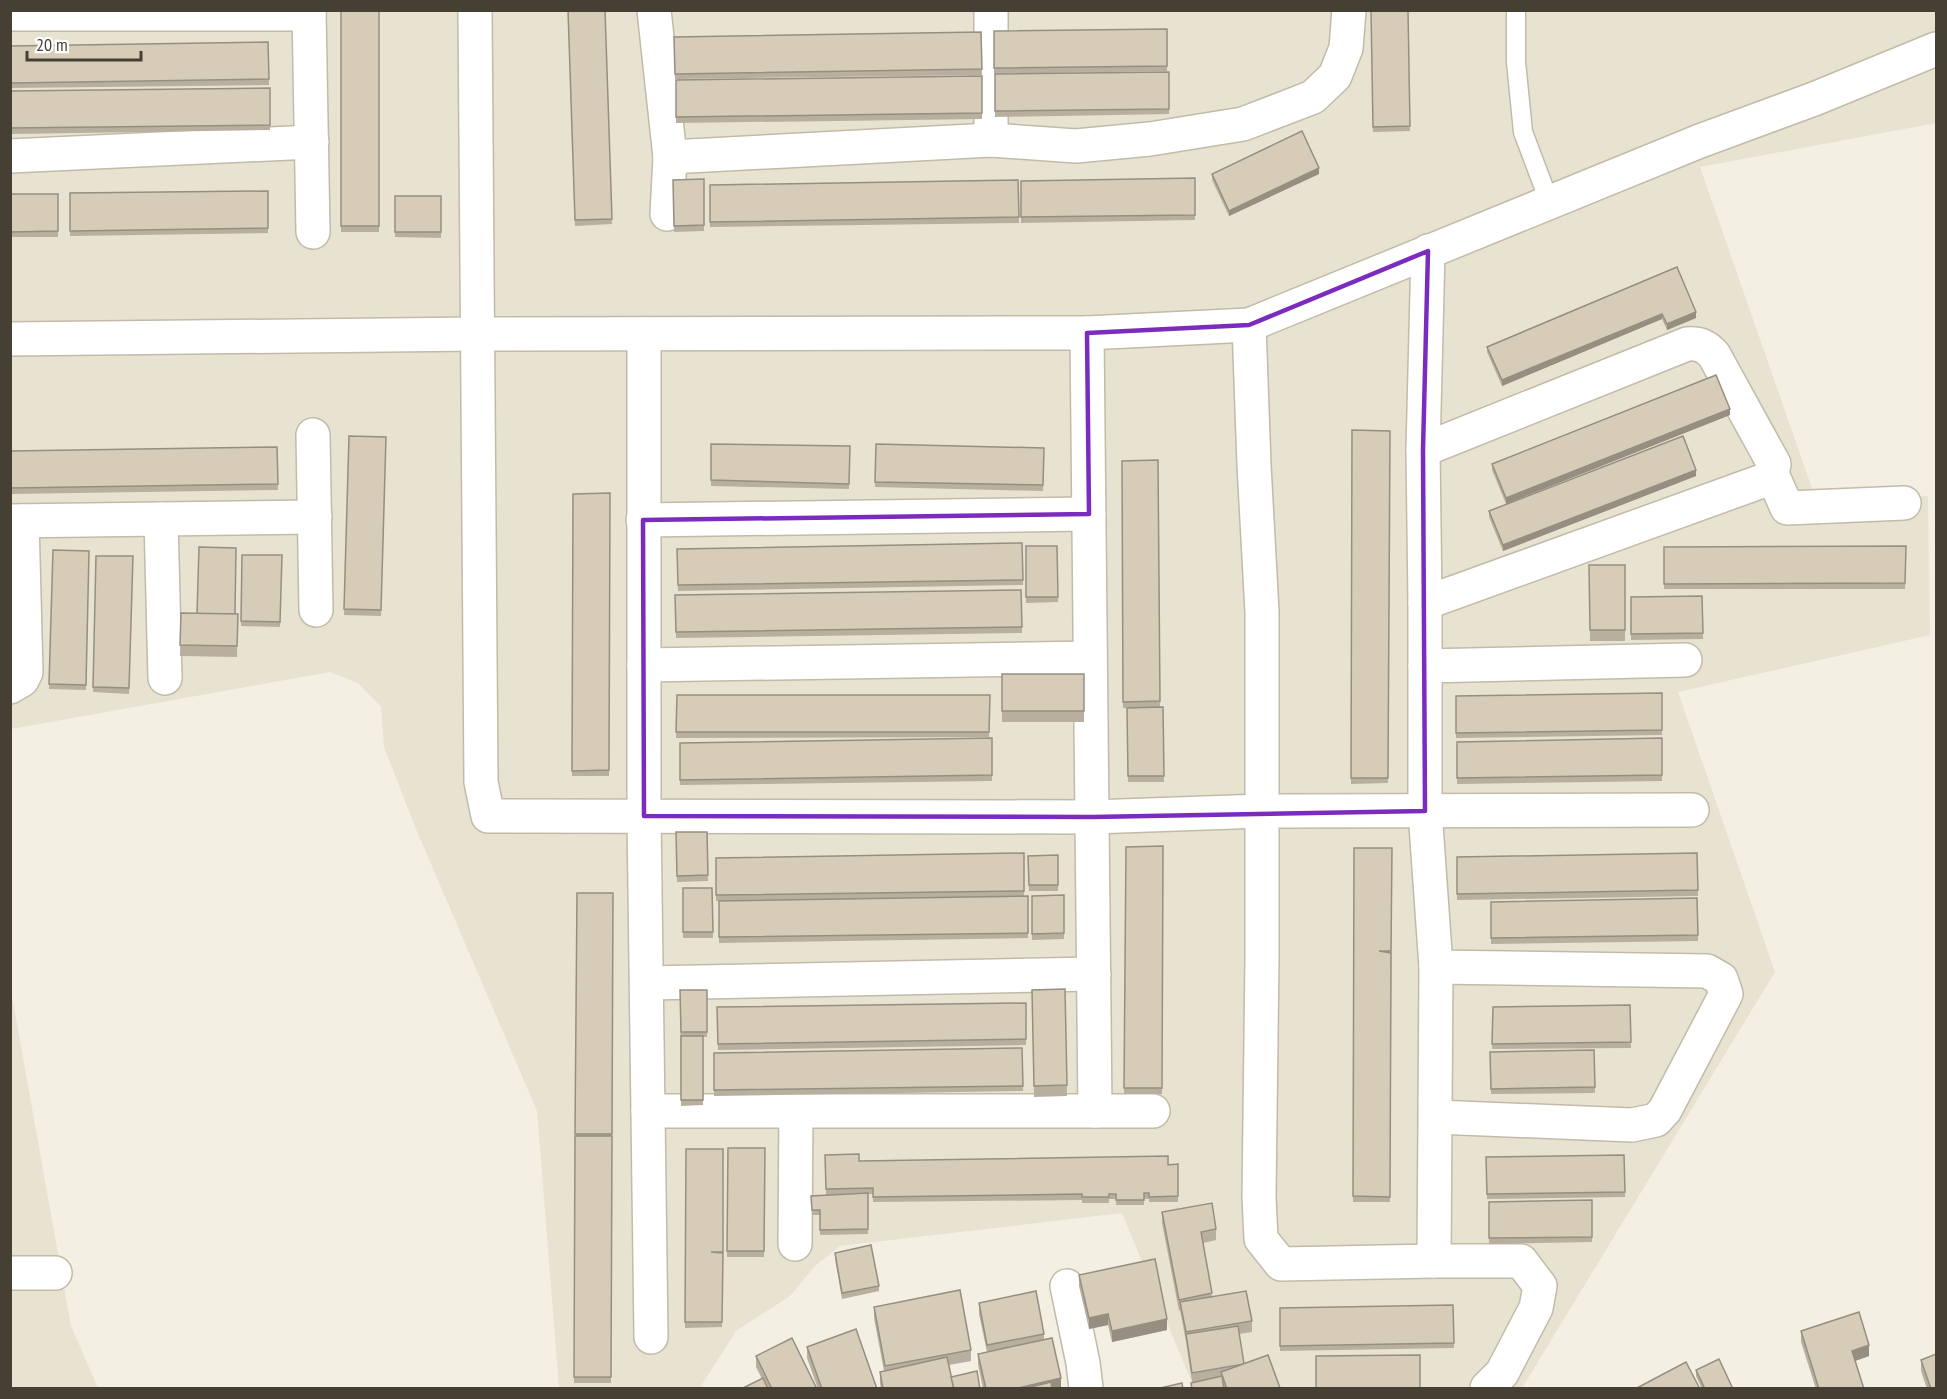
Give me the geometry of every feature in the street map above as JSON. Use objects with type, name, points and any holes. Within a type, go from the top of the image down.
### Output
[{"type":"street","points":[[475,10],[481,782],[488,816],[1092,817],[1263,811],[1692,810]]},
{"type":"street","points":[[654,10],[670,157],[667,214]]},
{"type":"street","points":[[991,10],[991,140]]},
{"type":"street","points":[[670,157],[991,140],[1076,146],[1150,139],[1243,124],[1313,97],[1335,76],[1346,48],[1349,10]]},
{"type":"street","points":[[10,14],[309,12],[313,232]]},
{"type":"street","points":[[10,339],[477,334],[1087,333],[1249,325],[1549,201],[1814,99],[1936,49]]},
{"type":"street","points":[[10,156],[312,142]]},
{"type":"street","points":[[1428,251],[1423,450],[1425,810],[1436,967],[1434,1261]]},
{"type":"street","points":[[1249,325],[1262,612],[1263,811],[1259,1132],[1261,1239],[1281,1264],[1521,1261],[1540,1286],[1536,1308],[1502,1373],[1487,1389]]},
{"type":"street","points":[[1087,333],[1095,1111]]},
{"type":"street","points":[[644,334],[644,816],[651,1337]]},
{"type":"street","points":[[1423,450],[1687,344],[1696,343],[1714,355],[1773,464],[1772,474],[1787,508],[1904,502]]},
{"type":"street","points":[[313,435],[315,610]]},
{"type":"street","points":[[1425,603],[1758,482],[1772,474]]},
{"type":"street","points":[[644,520],[1089,514]]},
{"type":"street","points":[[10,687],[22,680],[26,672],[16,521],[315,517]]},
{"type":"street","points":[[161,519],[165,678]]},
{"type":"street","points":[[644,665],[1090,658]]},
{"type":"street","points":[[1425,666],[1685,660]]},
{"type":"street","points":[[1436,967],[1707,971],[1721,979],[1726,994],[1665,1110],[1656,1120],[1632,1125],[1436,1117]]},
{"type":"street","points":[[647,982],[1094,974]]},
{"type":"street","points":[[648,1111],[1153,1111]]},
{"type":"street","points":[[795,1244],[796,1111]]},
{"type":"street","points":[[10,1273],[55,1273]]},
{"type":"street","points":[[1067,1286],[1086,1389]]},
{"type":"lane","points":[[1516,10],[1516,63],[1523,132],[1549,201]]},
{"type":"highlighted area","points":[[1428,251],[1423,450],[1425,811],[1092,817],[644,816],[643,520],[1089,514],[1087,333],[1249,325]]},
{"type":"shaded area","points":[[11,11],[1936,11],[1936,123],[1700,167],[1815,497],[1928,496],[1930,635],[1678,692],[1775,972],[1522,1388],[1194,1388],[1122,1213],[840,1246],[815,1266],[790,1296],[736,1331],[700,1388],[559,1388],[537,1111],[416,829],[384,747],[381,707],[358,683],[330,672],[11,729]]},
{"type":"shaded area","points":[[10,985],[71,1326],[98,1388],[11,1388]]},
{"type":"building","points":[[341,10],[379,10],[379,226],[341,226]]},
{"type":"building","points":[[568,10],[605,10],[612,219],[575,220]]},
{"type":"building","points":[[1371,10],[1408,10],[1410,126],[1373,127]]},
{"type":"building","points":[[1167,29],[1167,66],[994,68],[994,31]]},
{"type":"building","points":[[981,32],[982,69],[675,74],[674,37]]},
{"type":"building","points":[[268,42],[269,79],[10,83],[10,46]]},
{"type":"building","points":[[1169,72],[1169,109],[995,111],[995,74]]},
{"type":"building","points":[[982,76],[982,113],[676,117],[676,80]]},
{"type":"building","points":[[270,88],[270,125],[10,128],[10,91]]},
{"type":"building","points":[[1302,131],[1319,168],[1229,211],[1212,174]]},
{"type":"building","points":[[1195,178],[1195,215],[1021,217],[1021,181]]},
{"type":"building","points":[[704,179],[704,225],[674,226],[673,180]]},
{"type":"building","points":[[1018,180],[1019,217],[710,222],[710,185]]},
{"type":"building","points":[[268,191],[268,228],[70,231],[70,193]]},
{"type":"building","points":[[10,194],[58,194],[58,231],[10,232]]},
{"type":"building","points":[[395,196],[441,196],[441,232],[395,232]]},
{"type":"building","points":[[1677,267],[1696,312],[1667,324],[1662,314],[1502,380],[1487,347]]},
{"type":"building","points":[[1716,375],[1730,409],[1506,498],[1492,464]]},
{"type":"building","points":[[1352,430],[1390,431],[1388,778],[1351,778]]},
{"type":"building","points":[[349,436],[386,437],[381,610],[344,609]]},
{"type":"building","points":[[1683,436],[1696,470],[1503,545],[1489,511]]},
{"type":"building","points":[[711,444],[850,446],[849,484],[711,480]]},
{"type":"building","points":[[876,444],[1044,448],[1043,485],[875,482]]},
{"type":"building","points":[[277,447],[278,484],[10,488],[10,451]]},
{"type":"building","points":[[1158,460],[1160,701],[1123,702],[1122,461]]},
{"type":"building","points":[[610,493],[609,770],[572,771],[573,494]]},
{"type":"building","points":[[1022,543],[1023,580],[678,585],[677,549]]},
{"type":"building","points":[[1026,546],[1057,546],[1058,597],[1026,597]]},
{"type":"building","points":[[1906,546],[1905,583],[1664,584],[1664,547]]},
{"type":"building","points":[[199,547],[236,548],[235,614],[197,614]]},
{"type":"building","points":[[53,550],[89,551],[86,685],[49,684]]},
{"type":"building","points":[[242,555],[282,555],[280,622],[241,621]]},
{"type":"building","points":[[96,556],[133,556],[129,688],[93,687]]},
{"type":"building","points":[[1589,565],[1625,565],[1625,630],[1590,630]]},
{"type":"building","points":[[1021,590],[1022,627],[676,632],[675,595]]},
{"type":"building","points":[[1702,596],[1703,633],[1631,634],[1631,597]]},
{"type":"building","points":[[181,613],[238,614],[237,646],[180,645]]},
{"type":"building","points":[[1002,674],[1084,674],[1084,711],[1002,711]]},
{"type":"building","points":[[1662,693],[1662,730],[1456,733],[1456,696]]},
{"type":"building","points":[[677,695],[990,695],[989,732],[676,732]]},
{"type":"building","points":[[1163,707],[1164,776],[1128,776],[1127,708]]},
{"type":"building","points":[[992,738],[992,775],[680,780],[680,743]]},
{"type":"building","points":[[1662,738],[1662,775],[1457,778],[1457,742]]},
{"type":"building","points":[[676,832],[707,832],[708,875],[677,876]]},
{"type":"building","points":[[1163,846],[1162,1088],[1124,1088],[1126,847]]},
{"type":"building","points":[[1354,848],[1392,848],[1391,951],[1379,951],[1391,953],[1390,1197],[1353,1196]]},
{"type":"building","points":[[1024,853],[1024,891],[716,895],[716,858]]},
{"type":"building","points":[[1697,853],[1698,890],[1457,894],[1457,857]]},
{"type":"building","points":[[1058,855],[1058,885],[1029,885],[1028,856]]},
{"type":"building","points":[[683,888],[712,888],[713,932],[683,932]]},
{"type":"building","points":[[577,893],[613,893],[612,1134],[575,1134]]},
{"type":"building","points":[[1064,895],[1064,933],[1032,934],[1032,896]]},
{"type":"building","points":[[1028,896],[1028,933],[719,937],[719,901]]},
{"type":"building","points":[[1697,898],[1698,935],[1491,938],[1491,902]]},
{"type":"building","points":[[1065,989],[1067,1085],[1034,1086],[1032,990]]},
{"type":"building","points":[[680,990],[707,990],[707,1032],[681,1032]]},
{"type":"building","points":[[1026,1003],[1026,1039],[718,1044],[717,1007]]},
{"type":"building","points":[[1630,1005],[1631,1042],[1492,1044],[1493,1007]]},
{"type":"building","points":[[681,1036],[703,1036],[703,1100],[681,1100]]},
{"type":"building","points":[[1022,1048],[1023,1086],[714,1090],[714,1053]]},
{"type":"building","points":[[1594,1050],[1595,1087],[1491,1089],[1490,1052]]},
{"type":"building","points":[[575,1136],[612,1136],[611,1377],[574,1377]]},
{"type":"building","points":[[728,1148],[765,1148],[764,1251],[727,1251]]},
{"type":"building","points":[[686,1149],[723,1149],[723,1252],[711,1252],[723,1253],[722,1322],[685,1322]]},
{"type":"building","points":[[859,1154],[859,1161],[1168,1156],[1168,1165],[1178,1164],[1178,1196],[1149,1197],[1149,1193],[1144,1193],[1144,1200],[1116,1200],[1116,1194],[1109,1194],[1109,1197],[1082,1197],[1082,1194],[873,1197],[873,1188],[826,1189],[825,1155]]},
{"type":"building","points":[[1624,1155],[1625,1192],[1487,1194],[1486,1157]]},
{"type":"building","points":[[868,1193],[868,1229],[820,1230],[820,1210],[812,1210],[811,1196]]},
{"type":"building","points":[[1592,1200],[1592,1237],[1489,1238],[1489,1202]]},
{"type":"building","points":[[1212,1203],[1216,1229],[1201,1232],[1212,1293],[1179,1300],[1162,1212]]},
{"type":"building","points":[[871,1245],[879,1286],[842,1293],[835,1253]]},
{"type":"building","points":[[1155,1259],[1167,1319],[1112,1331],[1108,1314],[1089,1318],[1079,1275]]},
{"type":"building","points":[[960,1290],[971,1350],[885,1366],[874,1307]]},
{"type":"building","points":[[1036,1291],[1044,1334],[987,1345],[979,1303]]},
{"type":"building","points":[[1246,1291],[1252,1321],[1186,1332],[1180,1302]]},
{"type":"building","points":[[1453,1305],[1454,1343],[1280,1346],[1280,1308]]},
{"type":"building","points":[[1859,1312],[1869,1345],[1852,1351],[1864,1389],[1819,1389],[1801,1331]]},
{"type":"building","points":[[1238,1326],[1244,1364],[1192,1373],[1186,1334]]},
{"type":"building","points":[[856,1329],[877,1389],[822,1389],[807,1347]]},
{"type":"building","points":[[792,1338],[817,1389],[772,1389],[756,1356]]},
{"type":"building","points":[[1052,1338],[1061,1378],[1014,1389],[986,1389],[978,1354]]},
{"type":"building","points":[[1936,1354],[1936,1389],[1931,1389],[1921,1360]]},
{"type":"building","points":[[1268,1355],[1280,1388],[1227,1389],[1221,1372]]},
{"type":"building","points":[[1420,1355],[1420,1389],[1316,1389],[1316,1356]]},
{"type":"building","points":[[947,1357],[954,1389],[883,1389],[880,1372]]},
{"type":"building","points":[[1719,1359],[1733,1389],[1705,1389],[1696,1370]]},
{"type":"building","points":[[1686,1362],[1700,1389],[1635,1389]]},
{"type":"building","points":[[977,1371],[980,1389],[954,1389],[951,1377]]},
{"type":"building","points":[[1222,1376],[1224,1389],[1192,1389],[1191,1383]]},
{"type":"building","points":[[763,1378],[768,1389],[741,1389]]},
{"type":"building","points":[[1051,1382],[1052,1389],[1023,1389]]},
{"type":"building","points":[[1182,1383],[1183,1389],[1156,1389]]}]
